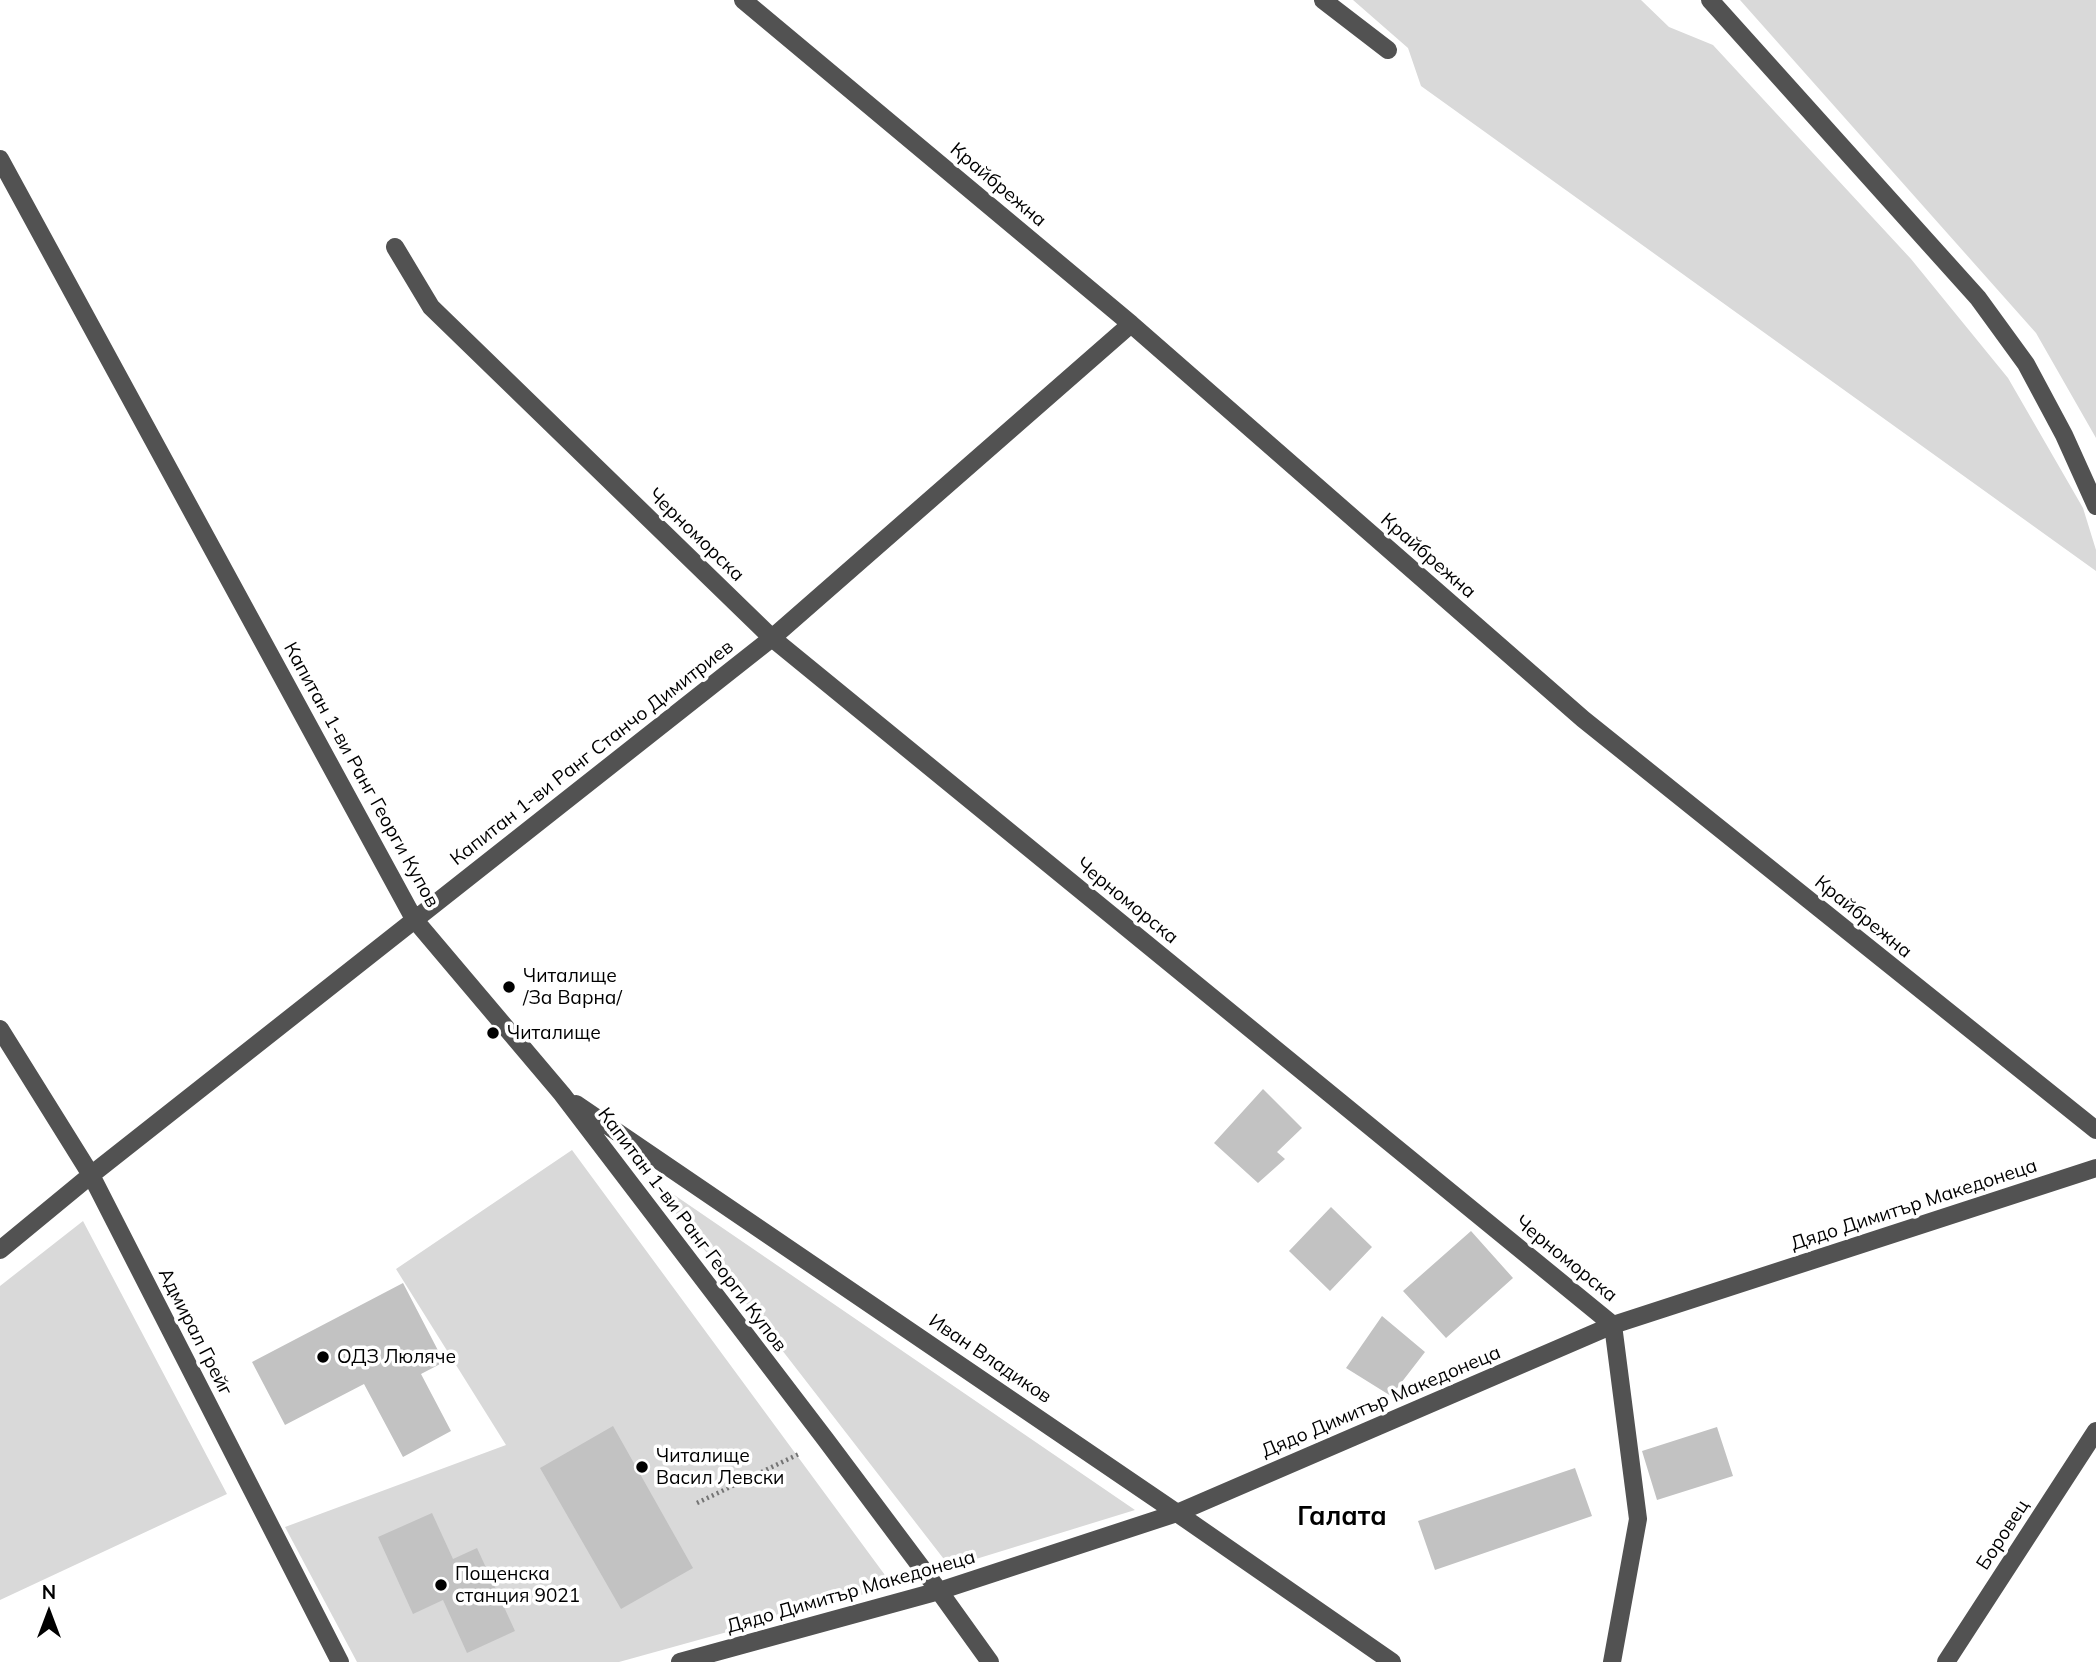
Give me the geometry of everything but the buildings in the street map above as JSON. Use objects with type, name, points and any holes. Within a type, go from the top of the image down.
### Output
[{"type":"street","name":"Крайбрежна","points":[[743,0],[1131,324],[1583,719],[2096,1130]]},
{"type":"street","points":[[1323,0],[1388,50]]},
{"type":"street","points":[[1710,0],[1978,298],[2026,364],[2064,435],[2096,506]]},
{"type":"street","name":"Капитан 1-ви Ранг Георги Купов","points":[[0,159],[414,919],[562,1094],[826,1440],[990,1662]]},
{"type":"street","name":"Черноморска","points":[[395,247],[431,307],[772,638],[1613,1325],[1638,1519],[1612,1662]]},
{"type":"street","name":"Капитан 1-ви Ранг Станчо Димитриев","points":[[0,1250],[91,1175],[772,638],[1131,324]]},
{"type":"street","name":"Адмирал Грейг","points":[[0,1029],[91,1175],[340,1662]]},
{"type":"street","name":"Иван Владиков","points":[[562,1094],[1392,1662]]},
{"type":"street","name":"Дядо Димитър Македонеца","points":[[680,1662],[939,1591],[1177,1513],[1613,1325],[2096,1168]]},
{"type":"street","name":"Боровец","points":[[1946,1662],[2096,1431]]},
{"type":"path","points":[[697,1503],[826,1440]]},
{"type":"shaded area","points":[[1353,0],[1641,0],[1669,27],[1713,45],[1911,259],[2008,378],[2083,508],[2096,550],[2096,571],[1421,86],[1408,48]]},
{"type":"shaded area","points":[[1740,0],[2096,0],[2096,438],[2036,333]]},
{"type":"shaded area","points":[[572,1150],[893,1586],[619,1662],[357,1662],[285,1527],[506,1445],[396,1269]]},
{"type":"shaded area","points":[[648,1177],[1135,1510],[950,1567]]},
{"type":"shaded area","points":[[83,1221],[227,1494],[0,1600],[0,1286]]},
{"type":"place","name":"Читалище /За Варна/","points":[[509,987]]},
{"type":"place","name":"Читалище","points":[[493,1033]]},
{"type":"place","name":"ОДЗ Люляче","points":[[323,1357]]},
{"type":"place","name":"Читалище Васил Левски","points":[[642,1467]]},
{"type":"place","name":"Пощенска станция 9021","points":[[441,1585]]},
{"type":"district","name":"Галата","points":[[1342,1517]]}]
